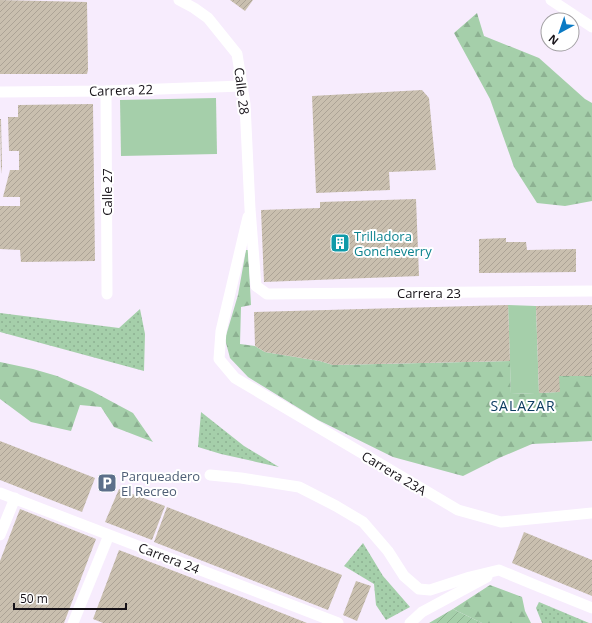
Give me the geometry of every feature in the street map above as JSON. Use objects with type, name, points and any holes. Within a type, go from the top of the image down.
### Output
[{"type":"street","name":"Calle 28","points":[[179,0],[208,18],[237,54],[245,104],[250,209],[256,286],[267,294]]},
{"type":"street","points":[[551,0],[592,28]]},
{"type":"street","name":"Carrera 22","points":[[0,92],[106,91],[242,86]]},
{"type":"street","name":"Calle 27","points":[[106,91],[108,294]]},
{"type":"street","name":"Calle 28","points":[[218,359],[221,331],[250,209]]},
{"type":"street","name":"Carrera 23","points":[[267,294],[592,292]]},
{"type":"street","name":"Carrera 23A","points":[[218,359],[235,378],[458,510],[501,522],[592,513]]},
{"type":"street","points":[[210,475],[299,487],[336,506],[363,522],[388,551],[404,576],[419,589],[430,590],[470,577],[499,570],[534,586],[592,608]]},
{"type":"street","name":"Carrera 24","points":[[0,492],[338,623]]},
{"type":"street","points":[[0,535],[14,498]]},
{"type":"street","points":[[73,623],[109,535]]},
{"type":"street","points":[[410,623],[422,612],[499,570]]},
{"type":"green space","points":[[477,13],[484,36],[539,58],[585,99],[592,103],[592,201],[565,206],[537,203],[514,167],[490,99],[454,33]]},
{"type":"green space","points":[[216,98],[217,154],[121,156],[120,100]]},
{"type":"green space","points":[[246,250],[248,250],[251,305],[241,307],[240,344],[255,346],[265,352],[320,361],[333,365],[510,361],[511,394],[559,392],[559,376],[592,376],[592,441],[532,444],[463,476],[393,457],[318,420],[248,377],[230,358],[225,339],[238,295]]},
{"type":"green space","points":[[508,305],[536,306],[539,393],[511,394]]},
{"type":"green space","points":[[140,309],[145,334],[144,371],[0,332],[0,313],[119,328]]},
{"type":"green space","points":[[0,362],[57,376],[92,391],[133,413],[153,442],[114,427],[101,407],[80,405],[71,431],[31,422],[0,399]]},
{"type":"green space","points":[[201,412],[244,446],[279,467],[221,454],[198,447]]},
{"type":"green space","points":[[363,543],[383,576],[410,607],[386,620],[376,605],[374,584],[344,566]]},
{"type":"green space","points":[[490,585],[522,597],[525,611],[531,623],[482,623],[453,609]]},
{"type":"green space","points":[[539,602],[589,623],[542,623],[536,608]]},
{"type":"green space","points":[[453,609],[482,623],[429,623]]},
{"type":"building","points":[[0,0],[87,2],[87,74],[0,74]]},
{"type":"building","points":[[230,0],[253,0],[245,11]]},
{"type":"building","points":[[422,90],[429,98],[436,170],[389,172],[390,190],[316,193],[312,96]]},
{"type":"building","points":[[93,104],[95,261],[21,262],[20,250],[0,249],[0,206],[20,206],[20,197],[3,197],[10,170],[19,170],[19,151],[9,151],[8,117],[18,117],[18,105]]},
{"type":"building","points":[[0,119],[2,166],[1,174]]},
{"type":"building","name":"Trilladora Goncheverry","points":[[416,199],[419,276],[264,282],[261,210],[320,208],[320,202]]},
{"type":"building","points":[[506,238],[506,242],[526,242],[527,250],[576,249],[576,272],[479,273],[479,239]]},
{"type":"building","points":[[508,305],[510,361],[333,365],[320,361],[265,352],[255,346],[254,312]]},
{"type":"building","points":[[592,305],[592,376],[559,376],[560,392],[539,393],[536,306]]},
{"type":"building","points":[[0,441],[95,478],[82,512],[0,480]]},
{"type":"building","points":[[119,489],[165,506],[152,540],[105,522]]},
{"type":"building","points":[[167,507],[342,575],[328,610],[154,542]]},
{"type":"building","points":[[20,509],[96,539],[64,623],[0,623],[0,561]]},
{"type":"building","points":[[524,532],[592,560],[592,596],[512,563]]},
{"type":"building","points":[[119,550],[307,623],[103,623],[93,619]]},
{"type":"building","points":[[356,581],[371,586],[357,621],[343,615]]},
{"type":"place","name":"Trilladora Goncheverry","points":[[340,243]]},
{"type":"place","name":"Parqueadero El Recreo","points":[[107,483]]},
{"type":"district","name":"SALAZAR","points":[[523,406]]}]
